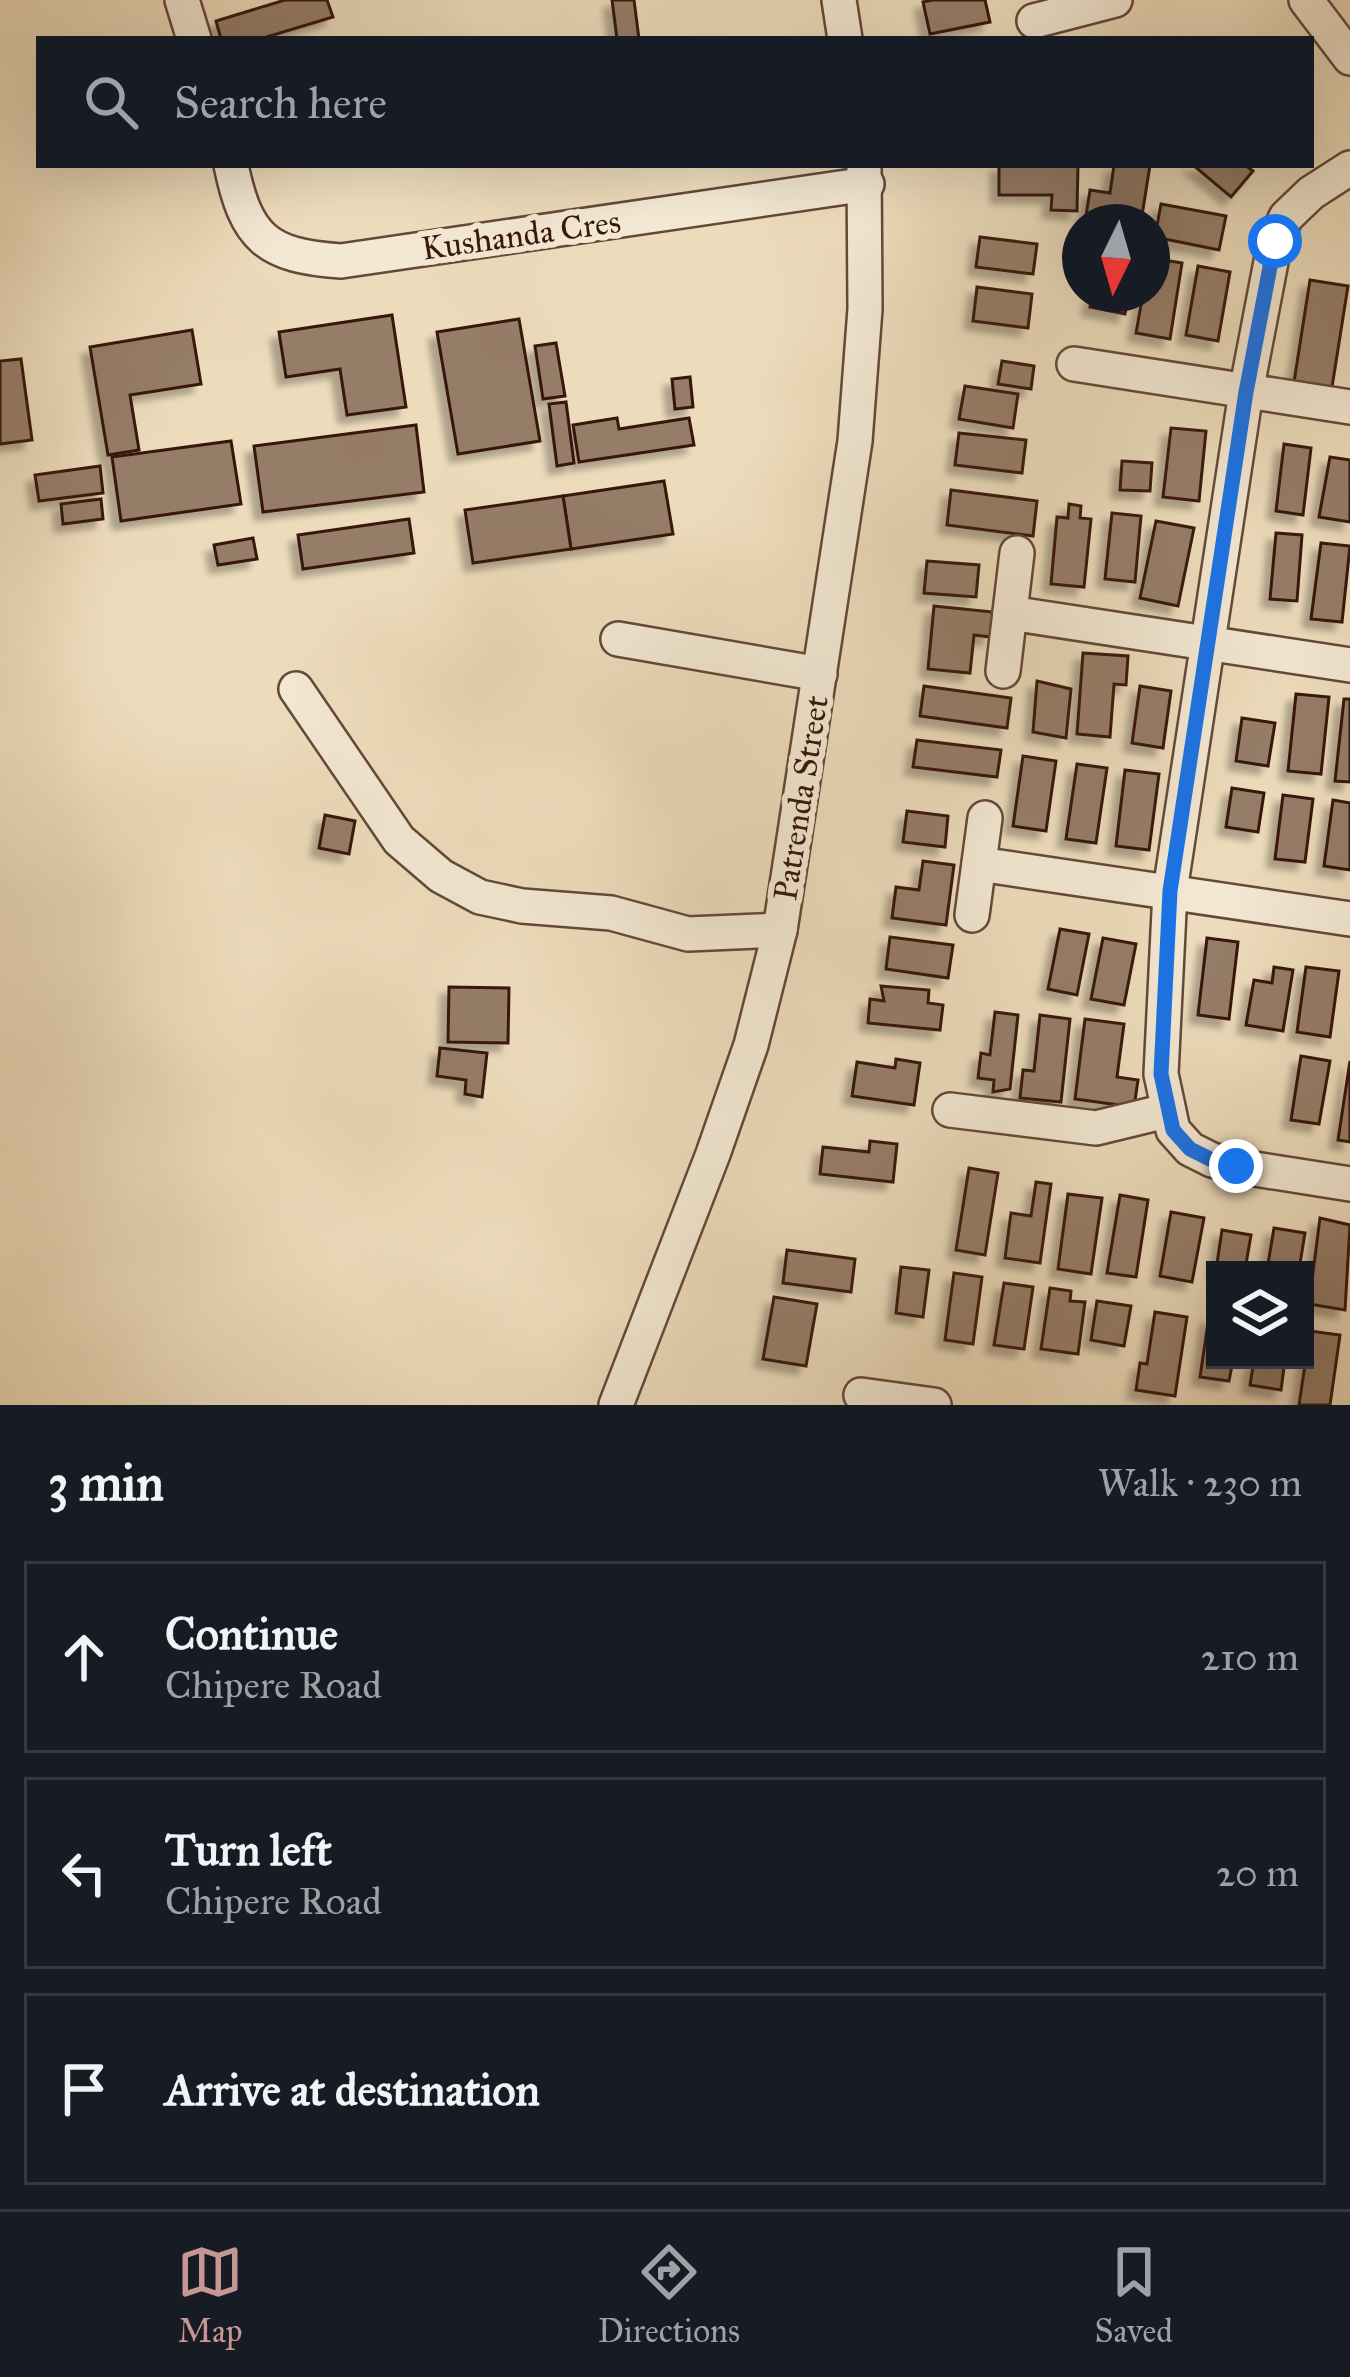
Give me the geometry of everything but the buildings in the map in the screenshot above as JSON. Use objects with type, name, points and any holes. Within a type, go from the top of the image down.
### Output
[{"type":"street","points":[[182,0],[193,36]]},
{"type":"street","points":[[839,0],[845,36]]},
{"type":"street","points":[[1034,21],[1115,0]]},
{"type":"street","points":[[1306,0],[1350,58]]},
{"type":"street","name":"Kushanda Cres","points":[[232,168],[238,200],[251,229],[262,239],[303,259],[341,261],[865,174]]},
{"type":"street","points":[[1350,168],[1298,205],[1286,217],[1275,241],[1246,392],[1170,891],[1161,1074],[1173,1130],[1190,1149],[1212,1160],[1350,1184]]},
{"type":"street","name":"Patrenda Street","points":[[616,1405],[751,1045],[780,930],[855,441],[866,309],[865,174]]},
{"type":"street","points":[[1074,364],[1350,407]]},
{"type":"street","points":[[1003,671],[1017,553]]},
{"type":"street","points":[[1010,613],[1350,665]]},
{"type":"street","points":[[617,639],[820,674]]},
{"type":"street","points":[[296,689],[399,840],[441,876],[480,897],[522,906],[611,913],[688,934],[780,930]]},
{"type":"street","points":[[972,914],[985,818]]},
{"type":"street","points":[[979,864],[1350,920]]},
{"type":"street","points":[[950,1110],[1096,1128],[1166,1111]]},
{"type":"street","points":[[861,1395],[934,1405]]},
{"type":"route","points":[[1236,1166],[1190,1149],[1173,1130],[1161,1074],[1170,891],[1246,392],[1275,241]]}]
